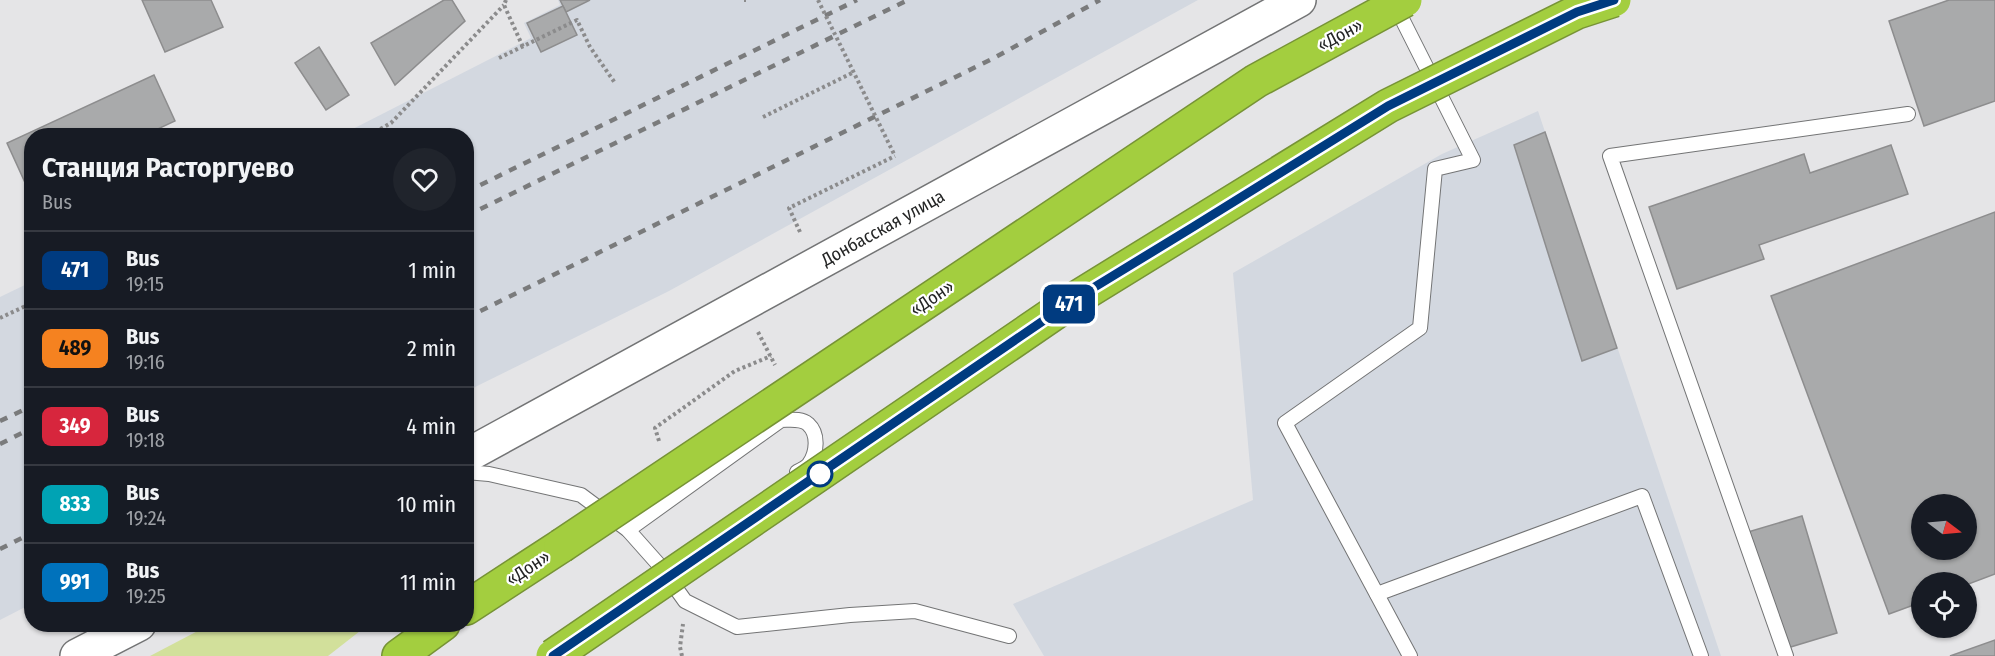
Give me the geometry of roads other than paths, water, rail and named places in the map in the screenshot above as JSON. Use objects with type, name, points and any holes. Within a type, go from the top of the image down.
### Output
[{"type":"highway","name":"«Дон»","points":[[474,603],[1256,81],[1405,0]]},
{"type":"highway","points":[[553,656],[1075,299],[1388,106],[1577,12],[1614,0]]},
{"type":"highway","points":[[399,656],[432,632]]},
{"type":"street","name":"Донбасская улица","points":[[474,452],[1299,0]]},
{"type":"street","points":[[77,656],[124,632]]},
{"type":"lane","points":[[1393,0],[1473,160],[1435,169],[1420,328],[1285,423],[1410,656]]},
{"type":"lane","points":[[1786,656],[1610,156],[1908,114]]},
{"type":"lane","points":[[628,530],[781,420],[801,420],[809,425],[816,436],[816,447],[809,464],[789,477]]},
{"type":"lane","points":[[474,473],[581,495],[628,530],[665,562],[685,601],[737,627],[850,615],[915,611],[1009,636]]},
{"type":"lane","points":[[1377,594],[1642,496],[1701,656]]},
{"type":"railway","points":[[474,188],[857,0]]},
{"type":"railway","points":[[474,212],[908,0]]},
{"type":"railway","points":[[474,314],[992,59],[1100,0]]},
{"type":"railway","points":[[0,421],[24,410]]},
{"type":"railway","points":[[0,444],[24,432]]},
{"type":"railway","points":[[0,549],[24,537]]}]
